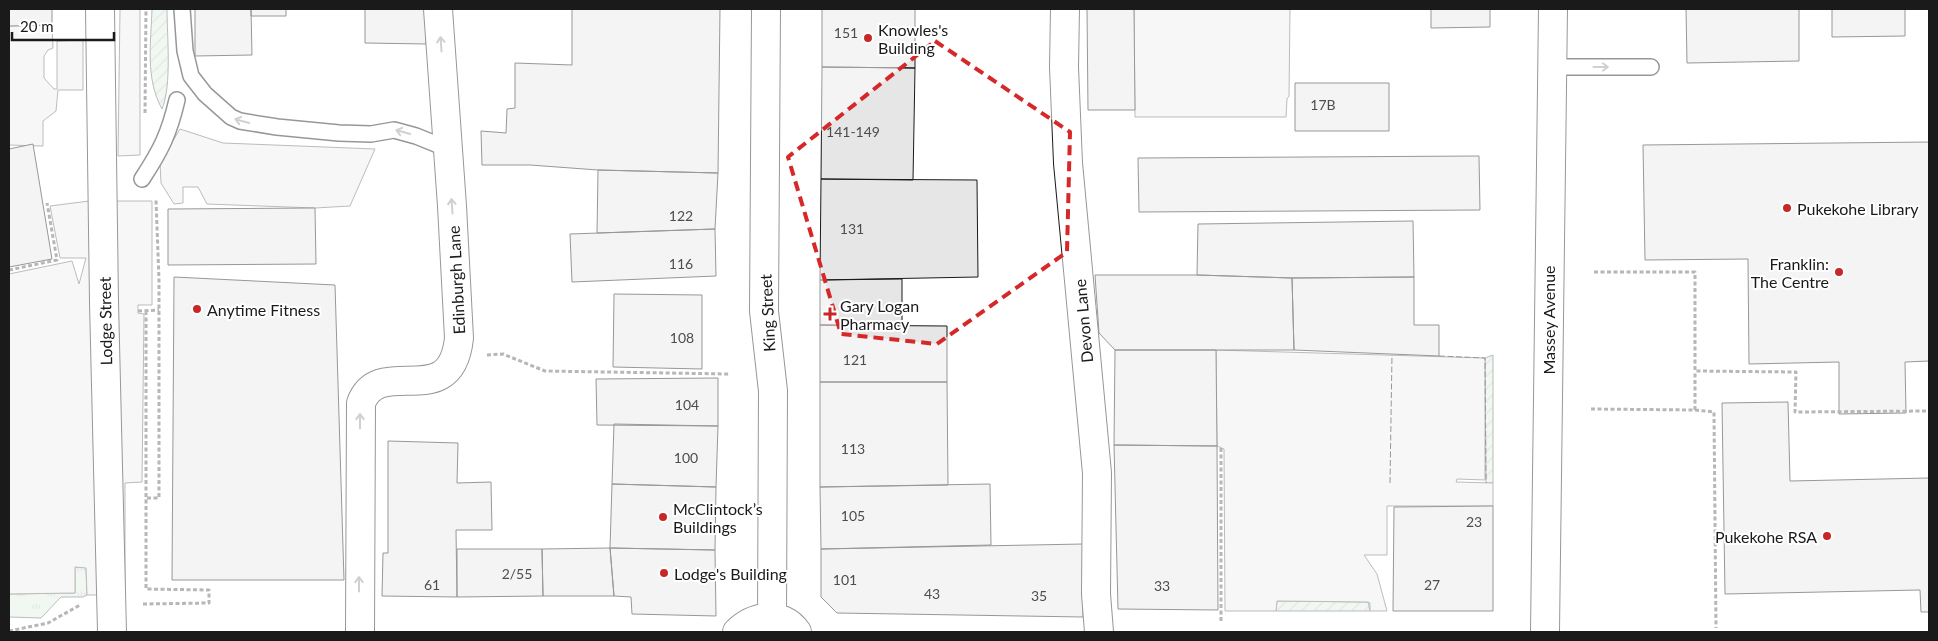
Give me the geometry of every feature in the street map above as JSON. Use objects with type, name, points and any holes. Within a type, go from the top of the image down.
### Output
[{"type":"street","name":"Lodge Street","points":[[100,9],[104,302],[112,632]]},
{"type":"street","name":"Edinburgh Lane","points":[[360,632],[361,403],[364,394],[377,383],[387,381],[426,381],[444,373],[456,357],[459,338],[438,9]]},
{"type":"street","name":"King Street","points":[[766,9],[764,311],[772,391],[772,618]]},
{"type":"street","name":"Devon Lane","points":[[1065,9],[1064,67],[1068,163],[1097,473],[1096,594],[1099,632]]},
{"type":"street","name":"Massey Avenue","points":[[1546,632],[1553,9]]},
{"type":"street","points":[[737,632],[753,620],[772,618],[785,622],[797,632]]},
{"type":"lane","points":[[182,9],[185,51],[191,76],[204,94],[231,117],[240,121],[277,127],[339,133],[371,134],[394,130],[416,136],[448,149]]},
{"type":"lane","points":[[1552,66],[1651,67]]},
{"type":"lane","points":[[142,179],[158,155],[170,130],[177,100]]},
{"type":"path","points":[[9,270],[57,260],[47,203]]},
{"type":"path","points":[[147,498],[159,498],[159,270]]},
{"type":"path","points":[[1594,272],[1695,272],[1695,410]]},
{"type":"path","points":[[138,311],[159,310]]},
{"type":"path","points":[[146,311],[146,589],[209,590],[209,603]]},
{"type":"path","points":[[456,357],[503,354],[545,371],[729,374]]},
{"type":"path","points":[[1695,371],[1796,372],[1794,412],[1929,411]]},
{"type":"path","points":[[1592,409],[1695,410],[1714,412],[1716,628]]},
{"type":"path","points":[[1221,448],[1221,621]]},
{"type":"highlighted area","points":[[935,41],[1070,132],[1067,252],[937,344],[841,334],[788,157]]},
{"type":"green space","points":[[152,9],[167,9],[168,74],[162,109],[153,85],[151,73]]},
{"type":"green space","points":[[1493,355],[1493,483],[1486,483],[1485,358]]},
{"type":"green space","points":[[75,567],[86,567],[87,595],[83,597],[61,597],[41,618],[9,617],[9,594],[75,593]]},
{"type":"green space","points":[[1277,601],[1368,602],[1370,611],[1276,611]]},
{"type":"shaded area","points":[[120,9],[140,9],[140,155],[118,156]]},
{"type":"shaded area","points":[[1134,9],[1290,9],[1289,96],[1287,99],[1286,117],[1135,117]]},
{"type":"shaded area","points":[[52,25],[53,48],[48,50],[44,56],[44,78],[54,89],[57,89],[57,41],[83,40],[83,90],[58,90],[56,111],[43,121],[43,146],[9,145],[9,26]]},
{"type":"shaded area","points":[[180,129],[223,143],[375,149],[350,206],[315,208],[207,204],[198,187],[183,187],[183,203],[174,204],[161,183],[160,162]]},
{"type":"shaded area","points":[[89,201],[152,201],[152,305],[138,305],[138,313],[144,314],[142,482],[125,483],[125,595],[87,595],[86,568],[75,567],[75,593],[9,594],[9,274],[72,261],[79,284],[86,258],[60,258],[50,206]]},
{"type":"shaded area","points":[[1216,350],[1485,358],[1485,480],[1457,479],[1456,482],[1493,483],[1493,506],[1387,506],[1387,555],[1364,555],[1377,574],[1387,611],[1370,611],[1370,603],[1368,602],[1277,601],[1276,611],[1225,611],[1224,449],[1217,446]]},
{"type":"building","points":[[9,9],[52,9],[52,25],[9,26]]},
{"type":"building","points":[[195,9],[251,9],[252,55],[195,56]]},
{"type":"building","points":[[251,9],[286,9],[286,16],[251,16]]},
{"type":"building","points":[[365,9],[426,9],[426,44],[365,43]]},
{"type":"building","points":[[572,9],[720,9],[718,173],[598,170],[530,165],[482,165],[481,131],[506,133],[507,109],[515,108],[515,63],[572,65]]},
{"type":"building","name":"Knowles's Building","points":[[822,9],[915,9],[915,68],[822,67]]},
{"type":"building","points":[[1087,9],[1134,9],[1135,110],[1088,110]]},
{"type":"building","points":[[1431,9],[1490,9],[1490,27],[1431,28]]},
{"type":"building","points":[[1686,9],[1799,9],[1799,61],[1687,63]]},
{"type":"building","points":[[1832,9],[1905,9],[1905,36],[1832,37]]},
{"type":"building","points":[[822,67],[915,68],[913,180],[821,179]]},
{"type":"building","points":[[1295,83],[1389,83],[1389,131],[1295,131]]},
{"type":"building","name":"Franklin: The Centre","points":[[1929,142],[1929,361],[1905,362],[1906,413],[1839,414],[1839,362],[1749,364],[1748,259],[1645,260],[1643,145]]},
{"type":"building","points":[[33,144],[52,259],[9,267],[9,149]]},
{"type":"building","points":[[1479,156],[1480,210],[1139,212],[1138,158]]},
{"type":"building","points":[[598,170],[718,173],[715,229],[597,233]]},
{"type":"building","points":[[821,179],[977,180],[978,277],[820,280]]},
{"type":"building","points":[[315,208],[316,264],[168,265],[168,209]]},
{"type":"building","points":[[1413,221],[1414,277],[1292,278],[1197,275],[1198,224]]},
{"type":"building","points":[[715,229],[716,276],[572,282],[570,234]]},
{"type":"building","points":[[1095,275],[1197,275],[1292,278],[1294,350],[1115,350],[1099,333]]},
{"type":"building","points":[[174,277],[335,285],[344,580],[172,580]]},
{"type":"building","points":[[1414,277],[1414,325],[1439,325],[1439,356],[1294,350],[1292,278]]},
{"type":"building","points":[[902,279],[902,326],[820,325],[820,280]]},
{"type":"building","points":[[614,294],[702,295],[702,369],[613,367]]},
{"type":"building","points":[[820,325],[947,326],[947,382],[820,382]]},
{"type":"building","points":[[1115,350],[1216,350],[1217,446],[1114,445]]},
{"type":"building","points":[[718,378],[718,426],[597,425],[596,379]]},
{"type":"building","points":[[820,382],[947,382],[948,485],[820,487]]},
{"type":"building","name":"Pukekohe RSA","points":[[1788,402],[1790,481],[1929,478],[1929,612],[1921,612],[1920,590],[1725,594],[1722,403]]},
{"type":"building","points":[[614,424],[718,426],[716,487],[612,484]]},
{"type":"building","points":[[388,441],[458,443],[457,483],[491,482],[492,530],[456,530],[457,597],[382,596],[383,553],[388,553]]},
{"type":"building","points":[[1114,445],[1217,446],[1218,610],[1118,609]]},
{"type":"building","name":"McClintock’s Buildings","points":[[612,484],[716,487],[715,550],[610,548]]},
{"type":"building","points":[[990,484],[991,545],[821,549],[820,487]]},
{"type":"building","points":[[1493,506],[1493,611],[1393,611],[1394,507]]},
{"type":"building","points":[[1083,544],[1083,617],[837,613],[821,597],[821,549]]},
{"type":"building","name":"Lodge's Building","points":[[610,548],[715,550],[716,616],[632,614],[631,597],[614,596]]},
{"type":"building","points":[[610,548],[614,596],[543,596],[542,549]]},
{"type":"building","points":[[457,549],[542,549],[543,596],[457,597]]},
{"type":"fence","points":[[1390,483],[1392,355]]},
{"type":"fence","points":[[1439,356],[1485,358],[1486,483]]},
{"type":"place","name":"Knowles's Building","points":[[868,38]]},
{"type":"place","name":"Pukekohe Library","points":[[1787,208]]},
{"type":"place","name":"Franklin: The Centre","points":[[1839,272]]},
{"type":"place","name":"Anytime Fitness","points":[[197,309]]},
{"type":"place","name":"Gary Logan Pharmacy","points":[[830,314]]},
{"type":"place","name":"McClintock’s Buildings","points":[[663,517]]},
{"type":"place","name":"Pukekohe RSA","points":[[1827,536]]},
{"type":"place","name":"Lodge's Building","points":[[664,573]]}]
